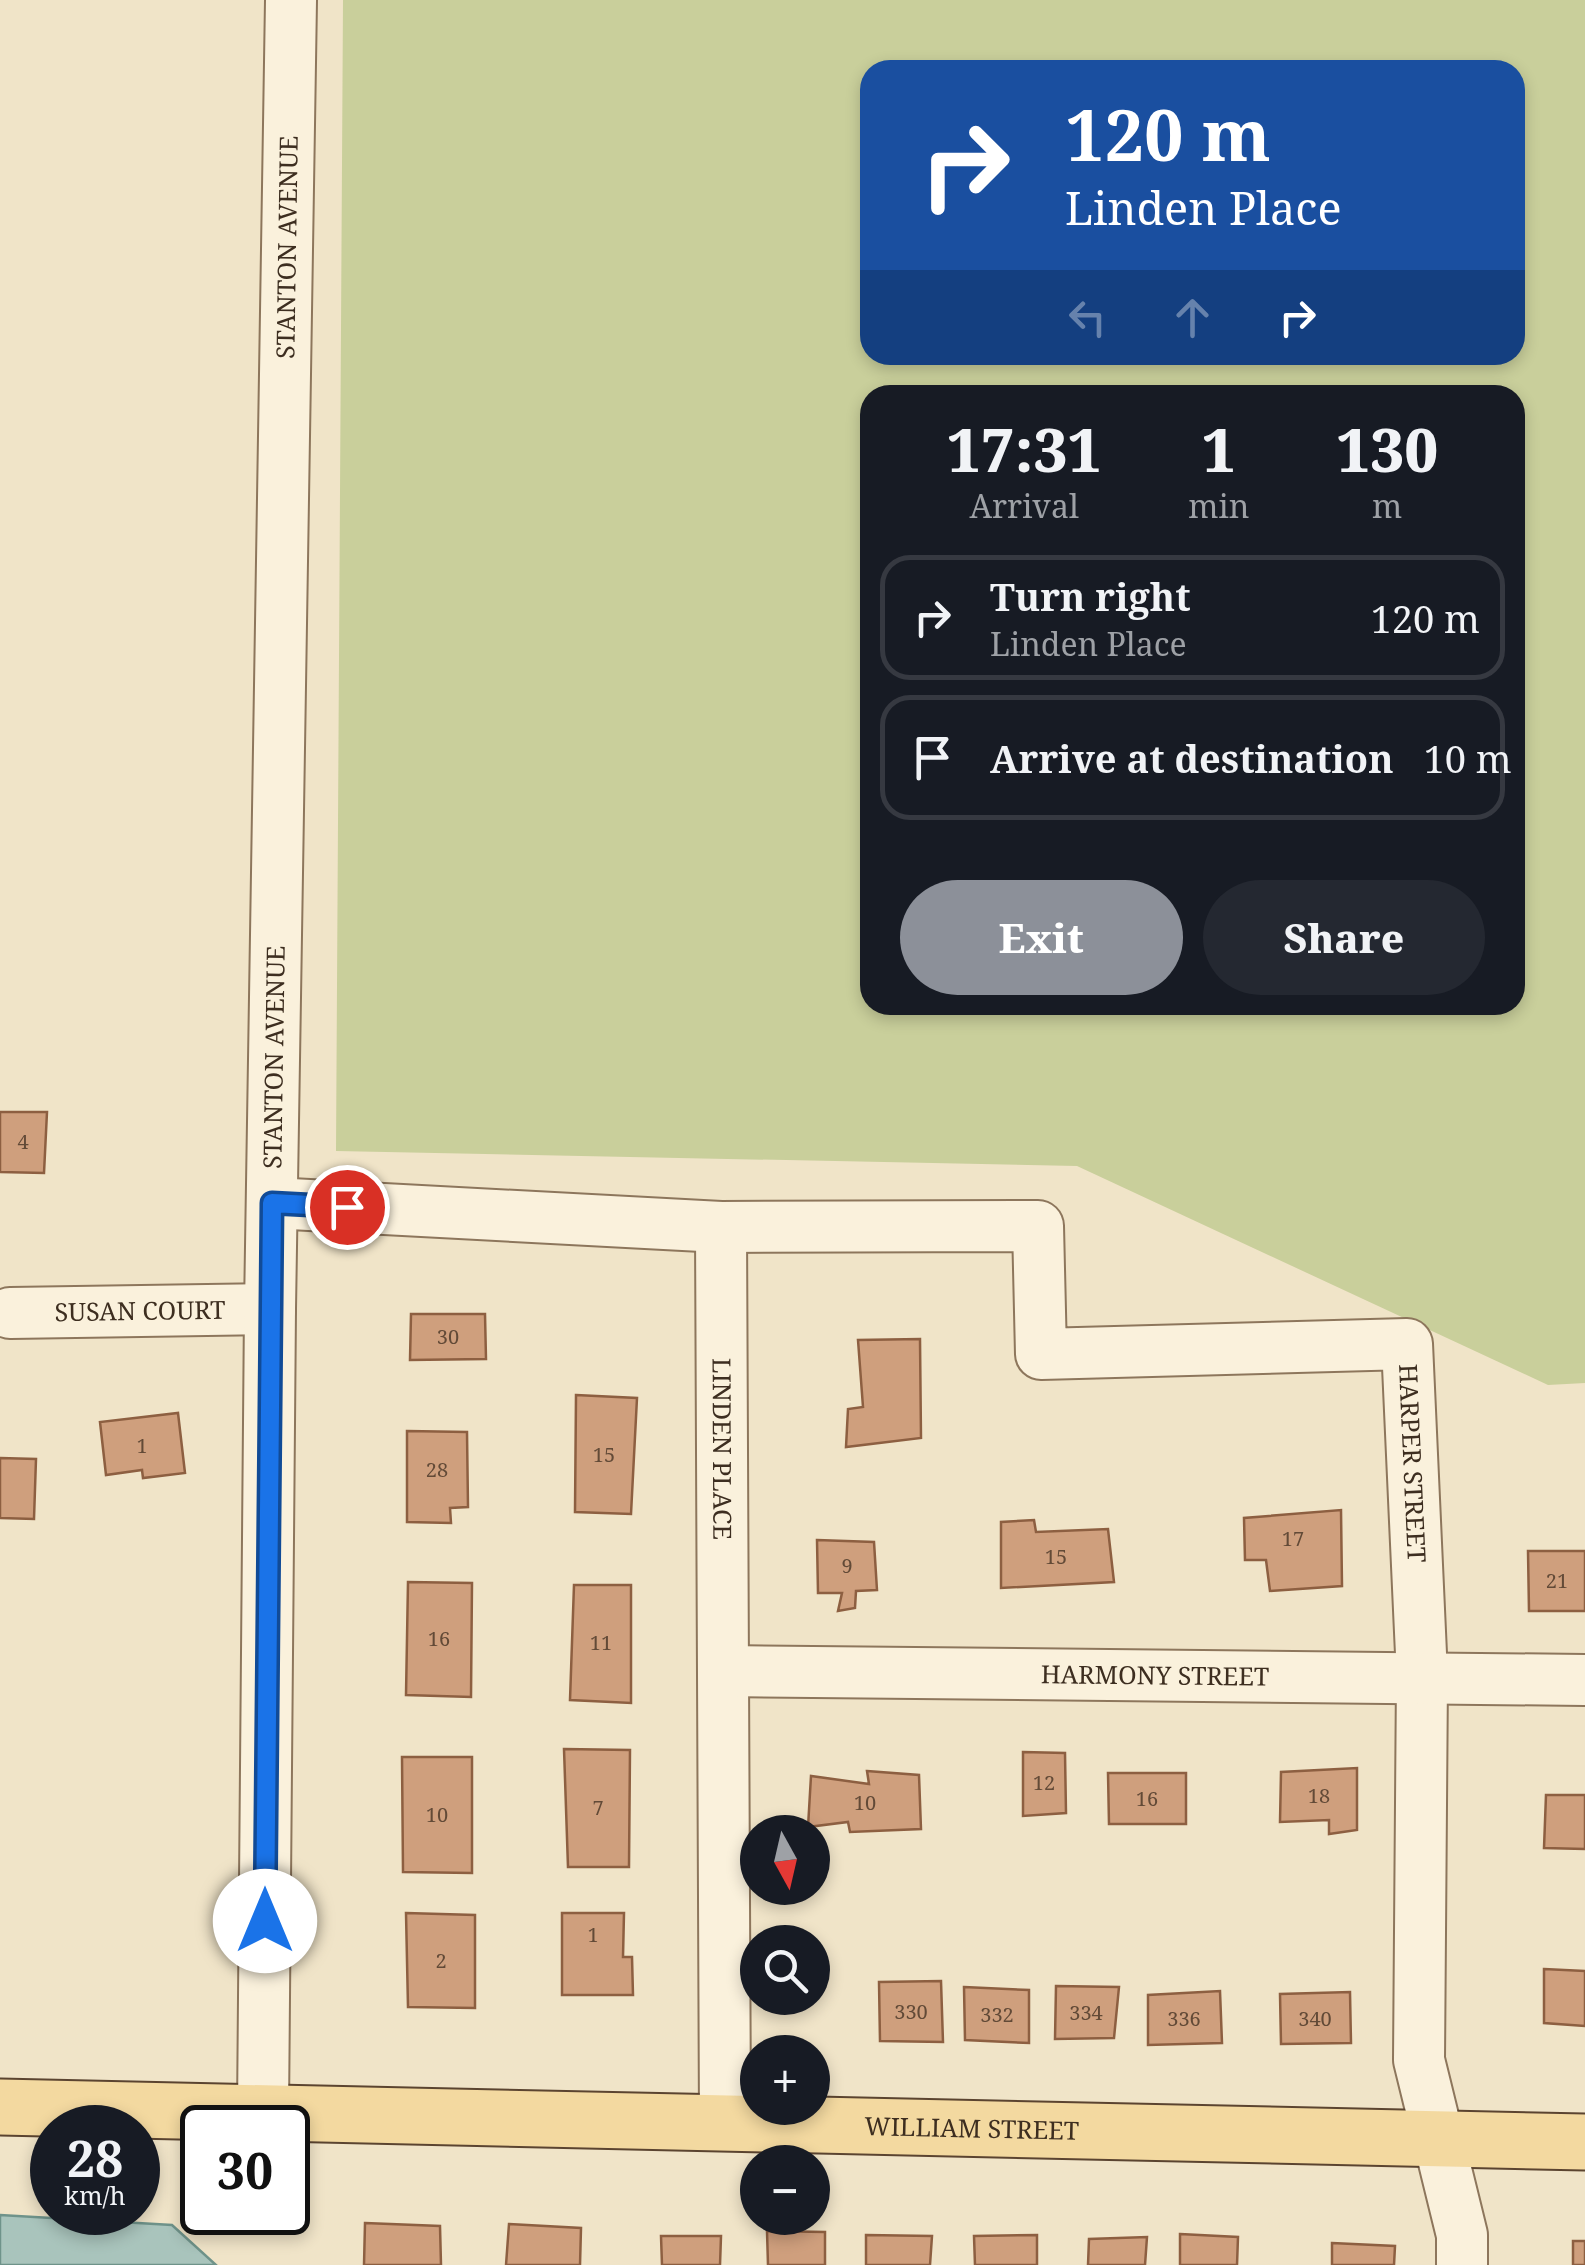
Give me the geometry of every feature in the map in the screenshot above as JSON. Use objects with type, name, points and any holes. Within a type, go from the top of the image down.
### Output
[{"type":"main road","name":"WILLIAM STREET","points":[[0,2106],[180,2110]]},
{"type":"main road","name":"WILLIAM STREET","points":[[310,2113],[1585,2142]]},
{"type":"street","name":"STANTON AVENUE","points":[[263,2105],[270,1309],[292,0]]},
{"type":"street","points":[[272,1203],[721,1226]]},
{"type":"street","name":"LINDEN PLACE","points":[[721,1226],[725,2121]]},
{"type":"street","name":"HARPER STREET","points":[[721,1226],[1038,1226],[1042,1354],[1407,1344],[1422,1676],[1420,2060],[1462,2235],[1462,2265]]},
{"type":"street","name":"SUSAN COURT","points":[[10,1313],[270,1309]]},
{"type":"street","name":"HARMONY STREET","points":[[725,1670],[1585,1680]]},
{"type":"green space","points":[[343,0],[1585,0],[1585,1383],[1548,1385],[1077,1166],[336,1151]]},
{"type":"water","points":[[0,2215],[30,2217],[30,2235],[160,2235],[160,2224],[172,2225],[216,2265],[0,2265]]},
{"type":"building","points":[[0,1112],[47,1112],[44,1173],[0,1172]]},
{"type":"building","points":[[411,1314],[485,1314],[486,1359],[410,1360]]},
{"type":"building","points":[[920,1339],[921,1438],[846,1447],[848,1409],[863,1407],[858,1340]]},
{"type":"building","points":[[576,1395],[637,1398],[631,1514],[575,1512]]},
{"type":"building","points":[[178,1413],[185,1473],[143,1478],[142,1470],[106,1475],[100,1422]]},
{"type":"building","points":[[407,1431],[467,1432],[468,1507],[450,1508],[451,1523],[407,1522]]},
{"type":"building","points":[[0,1458],[36,1459],[34,1519],[0,1518]]},
{"type":"building","points":[[1341,1510],[1342,1586],[1270,1591],[1266,1560],[1245,1560],[1244,1518]]},
{"type":"building","points":[[1034,1520],[1036,1532],[1108,1529],[1114,1582],[1001,1588],[1001,1522]]},
{"type":"building","points":[[817,1540],[874,1542],[877,1590],[856,1591],[855,1608],[838,1611],[842,1593],[818,1593]]},
{"type":"building","points":[[1528,1551],[1585,1551],[1585,1611],[1529,1611]]},
{"type":"building","points":[[408,1582],[472,1583],[471,1697],[406,1695]]},
{"type":"building","points":[[574,1585],[631,1585],[631,1703],[570,1700]]},
{"type":"building","points":[[564,1749],[630,1750],[629,1867],[568,1867]]},
{"type":"building","points":[[1023,1752],[1065,1753],[1066,1813],[1023,1816]]},
{"type":"building","points":[[402,1757],[472,1757],[472,1873],[403,1872]]},
{"type":"building","points":[[1357,1768],[1357,1830],[1329,1834],[1329,1820],[1280,1822],[1281,1772]]},
{"type":"building","points":[[867,1771],[919,1775],[921,1829],[850,1832],[848,1822],[830,1824],[830,1815],[809,1815],[811,1776],[869,1784]]},
{"type":"building","points":[[1108,1773],[1186,1773],[1186,1824],[1109,1824]]},
{"type":"building","points":[[1546,1795],[1585,1795],[1585,1849],[1544,1848]]},
{"type":"building","points":[[406,1913],[475,1915],[475,2008],[408,2007]]},
{"type":"building","points":[[562,1913],[624,1913],[623,1957],[632,1957],[633,1995],[562,1995]]},
{"type":"building","points":[[1544,1969],[1585,1971],[1585,2026],[1544,2023]]},
{"type":"building","points":[[941,1981],[943,2042],[880,2041],[879,1982]]},
{"type":"building","points":[[1056,1986],[1119,1987],[1114,2038],[1055,2039]]},
{"type":"building","points":[[964,1987],[1029,1990],[1029,2043],[965,2040]]},
{"type":"building","points":[[1220,1991],[1222,2043],[1148,2045],[1148,1995]]},
{"type":"building","points":[[1350,1992],[1351,2043],[1281,2044],[1280,1994]]},
{"type":"building","points":[[365,2223],[440,2226],[441,2265],[364,2265]]},
{"type":"building","points":[[509,2224],[581,2228],[580,2265],[506,2265]]},
{"type":"building","points":[[1180,2234],[1238,2237],[1237,2265],[1180,2265]]},
{"type":"building","points":[[767,2235],[825,2235],[825,2265],[768,2265]]},
{"type":"building","points":[[866,2235],[932,2236],[930,2265],[866,2265]]},
{"type":"building","points":[[1037,2235],[1037,2265],[975,2265],[974,2236]]},
{"type":"building","points":[[661,2236],[721,2236],[720,2265],[662,2265]]},
{"type":"building","points":[[1147,2237],[1145,2265],[1088,2265],[1089,2239]]},
{"type":"building","points":[[1573,2241],[1585,2241],[1585,2265],[1573,2265]]},
{"type":"building","points":[[1332,2243],[1395,2246],[1394,2265],[1332,2265]]},
{"type":"route","points":[[265,1921],[272,1203],[347,1207]]}]
